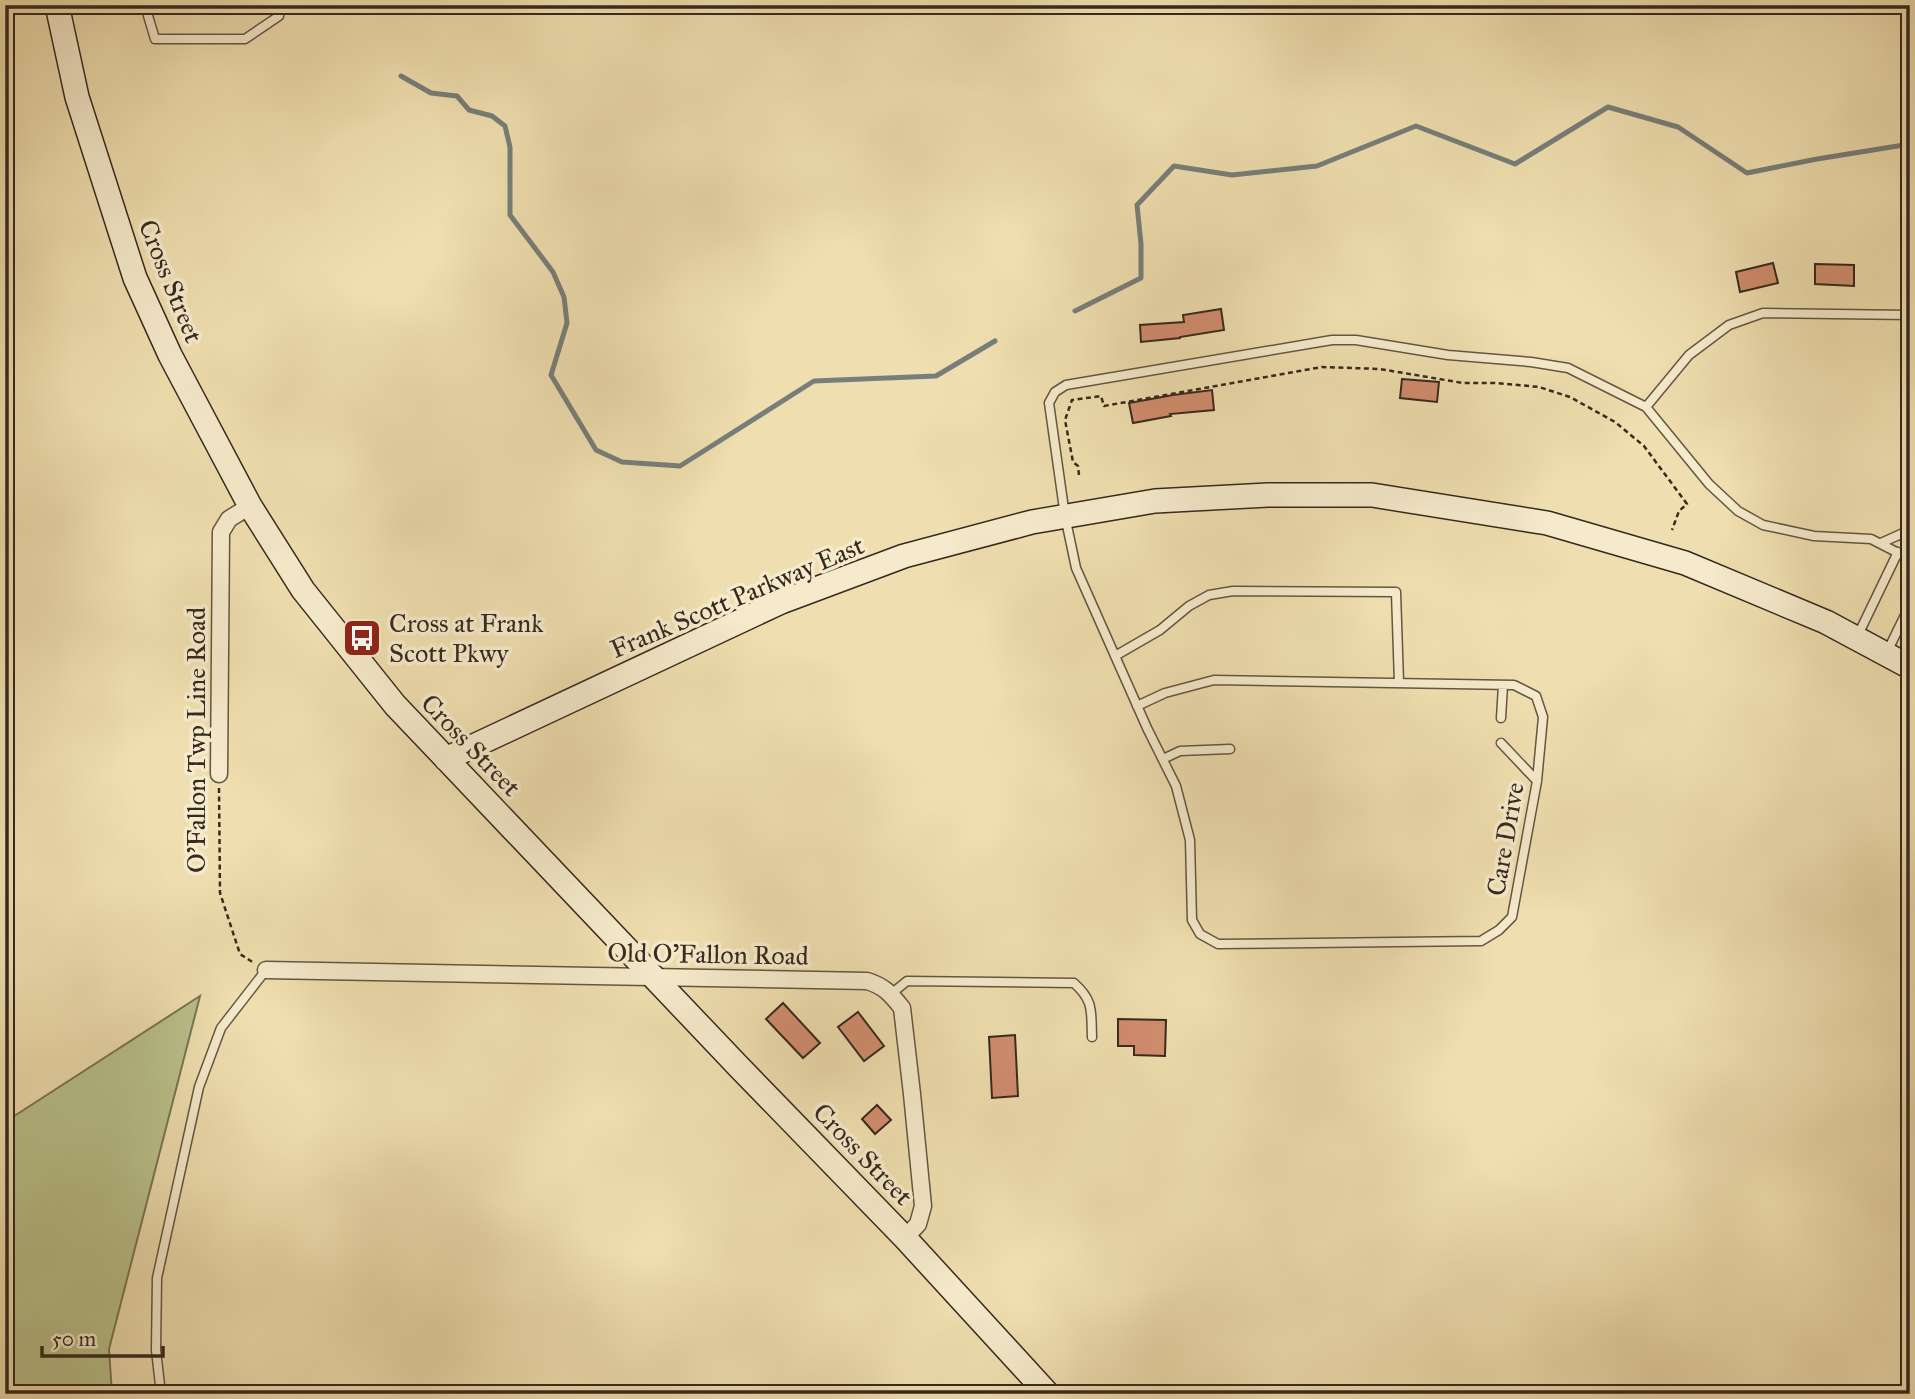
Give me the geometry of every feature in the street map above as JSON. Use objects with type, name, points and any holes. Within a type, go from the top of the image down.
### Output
[{"type":"main road","name":"Cross Street","points":[[57,5],[77,97],[135,278],[170,355],[250,506],[303,590],[395,705],[905,1238],[1048,1394]]},
{"type":"main road","name":"Frank Scott Parkway East","points":[[446,758],[781,602],[904,556],[1032,522],[1155,501],[1268,495],[1372,495],[1547,523],[1685,563],[1826,622],[1910,667]]},
{"type":"street","name":"O'Fallon Twp Line Road","points":[[219,774],[221,531],[229,519],[250,506]]},
{"type":"street","name":"Old O'Fallon Road","points":[[266,970],[867,981],[882,986],[891,994]]},
{"type":"street","points":[[891,994],[902,1008],[923,1206],[918,1224],[905,1238]]},
{"type":"lane","points":[[148,5],[146,9],[155,39],[245,39],[279,16],[280,5]]},
{"type":"lane","points":[[1910,315],[1763,313],[1729,325],[1689,355],[1646,407],[1709,484],[1738,511],[1763,525],[1814,536],[1871,539],[1910,559]]},
{"type":"lane","name":"Care Drive","points":[[1138,706],[1165,693],[1214,680],[1514,685],[1536,696],[1543,717],[1537,780],[1512,917],[1499,930],[1481,941],[1218,944],[1200,934],[1192,920],[1190,840],[1177,786],[1138,706],[1076,568],[1065,516],[1049,402],[1055,392],[1066,385],[1332,340],[1356,340],[1448,355],[1567,368],[1646,407]]},
{"type":"lane","points":[[1881,543],[1910,530]]},
{"type":"lane","points":[[1856,638],[1898,552]]},
{"type":"lane","points":[[1115,656],[1160,630],[1189,606],[1209,595],[1233,591],[1396,592],[1399,683]]},
{"type":"lane","points":[[1886,654],[1910,605]]},
{"type":"lane","points":[[1502,718],[1503,685]]},
{"type":"lane","points":[[1502,743],[1537,780]]},
{"type":"lane","points":[[1163,759],[1180,751],[1230,749]]},
{"type":"lane","points":[[161,1394],[156,1350],[157,1278],[199,1087],[221,1028],[266,970]]},
{"type":"lane","points":[[891,994],[907,981],[1074,983],[1089,1001],[1092,1037]]},
{"type":"path","points":[[1079,475],[1078,466],[1073,463],[1065,420],[1072,400],[1101,396],[1104,406],[1322,367],[1367,368],[1463,383],[1539,387],[1570,397],[1615,422],[1644,446],[1687,504],[1679,511],[1672,530]]},
{"type":"path","name":"O'Fallon Twp Line Road","points":[[219,774],[220,893],[240,954],[266,970]]},
{"type":"green space","points":[[200,996],[109,1349],[112,1394],[5,1394],[5,1122]]},
{"type":"building","points":[[1773,263],[1778,283],[1740,292],[1736,272]]},
{"type":"building","points":[[1815,264],[1854,265],[1854,286],[1815,284]]},
{"type":"building","points":[[1221,309],[1224,330],[1141,342],[1140,325],[1184,322],[1183,315]]},
{"type":"building","points":[[1402,379],[1439,382],[1437,402],[1400,398]]},
{"type":"building","points":[[1212,390],[1214,410],[1170,414],[1171,416],[1133,423],[1129,403]]},
{"type":"building","points":[[783,1003],[820,1043],[803,1058],[766,1019]]},
{"type":"building","points":[[858,1012],[884,1046],[864,1061],[838,1027]]},
{"type":"building","points":[[1118,1019],[1166,1020],[1165,1056],[1134,1055],[1134,1046],[1118,1046]]},
{"type":"building","points":[[1015,1035],[1018,1096],[992,1098],[989,1037]]},
{"type":"building","points":[[877,1105],[891,1120],[875,1134],[862,1119]]},
{"type":"waterway","points":[[401,76],[431,93],[457,96],[469,110],[492,116],[505,126],[510,147],[510,215],[553,272],[564,297],[567,323],[551,375],[596,450],[622,462],[680,466],[814,381],[936,376],[995,341]]},
{"type":"waterway","points":[[1075,311],[1141,278],[1137,205],[1174,166],[1232,175],[1317,166],[1416,126],[1515,164],[1608,107],[1678,127],[1747,173],[1910,144]]},
{"type":"place","name":"Cross at Frank Scott Pkwy","points":[[362,638]]}]
